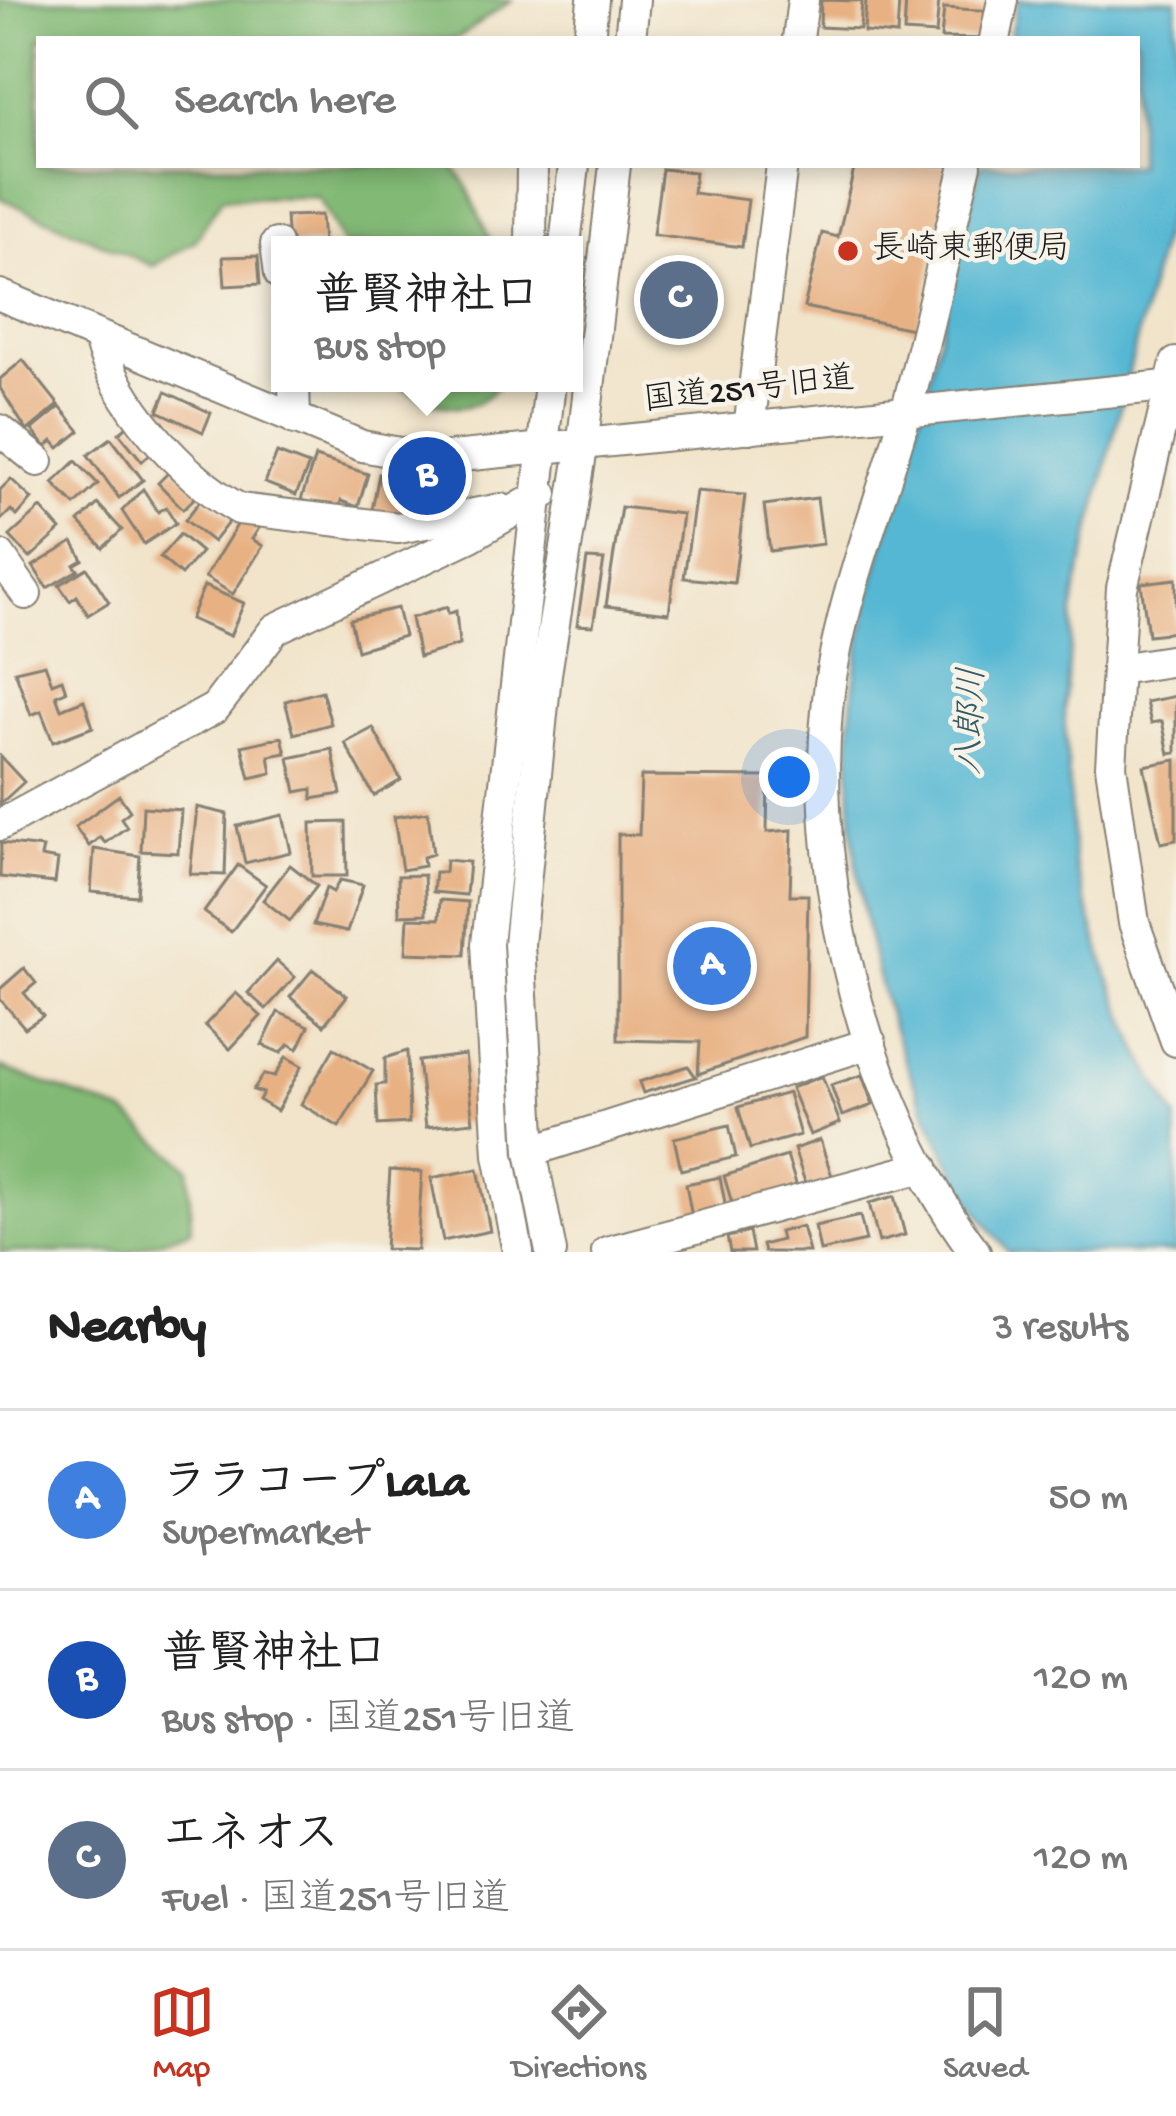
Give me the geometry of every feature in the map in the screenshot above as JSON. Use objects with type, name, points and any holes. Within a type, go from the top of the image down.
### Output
[{"type":"street","points":[[589,36],[593,0]]},
{"type":"street","points":[[630,36],[634,0]]},
{"type":"street","points":[[798,36],[802,0]]},
{"type":"street","points":[[996,36],[1003,0]]},
{"type":"street","points":[[530,236],[532,168]]},
{"type":"street","points":[[566,236],[574,168]]},
{"type":"street","points":[[551,1252],[531,1151],[519,944],[546,674],[582,448],[616,168]]},
{"type":"street","points":[[749,428],[782,168]]},
{"type":"street","points":[[965,168],[913,411],[848,603],[827,708],[826,837],[857,1004],[871,1043],[923,1167],[975,1252]]},
{"type":"street","name":"国道251号旧道","points":[[0,295],[362,446],[432,459],[582,448],[1167,381]]},
{"type":"street","points":[[99,339],[105,363],[163,444],[218,496],[239,508],[398,528],[536,502]]},
{"type":"street","points":[[1167,381],[1122,588],[1111,766],[1134,922],[1176,1041]]},
{"type":"street","points":[[294,392],[295,419]]},
{"type":"street","points":[[518,1252],[499,1155],[488,944],[549,392]]},
{"type":"street","points":[[0,430],[38,461]]},
{"type":"street","points":[[0,825],[215,708],[275,629],[536,502],[582,448]]},
{"type":"street","points":[[0,556],[26,594]]},
{"type":"street","points":[[1118,669],[1176,660]]},
{"type":"street","points":[[531,1151],[871,1043]]},
{"type":"street","points":[[607,1252],[923,1167]]},
{"type":"green space","points":[[0,0],[512,0],[460,36],[36,36],[36,168],[453,168],[466,184],[488,236],[338,236],[318,197],[222,198],[195,241],[153,266],[0,198]]},
{"type":"green space","points":[[412,392],[491,392],[463,407]]},
{"type":"green space","points":[[0,1067],[125,1113],[189,1168],[191,1230],[128,1252],[0,1252]]},
{"type":"water","name":"八郎川","points":[[1018,0],[1176,0],[1176,178],[1075,595],[1064,711],[1074,863],[1108,975],[1142,1058],[1176,1118],[1176,1252],[1008,1252],[949,1161],[905,1061],[879,979],[855,852],[850,765],[859,652],[979,168],[1140,168],[1140,36],[1010,36]]},
{"type":"building","points":[[821,0],[862,1],[860,29],[820,27]]},
{"type":"building","points":[[866,0],[899,1],[897,35],[864,32]]},
{"type":"building","points":[[906,0],[939,0],[936,34],[904,32]]},
{"type":"building","points":[[944,8],[994,11],[992,36],[941,36]]},
{"type":"building","name":"長崎東郵便局","points":[[854,168],[952,168],[917,330],[804,307],[822,233],[838,237]]},
{"type":"building","points":[[662,169],[695,172],[693,193],[748,200],[742,247],[653,235]]},
{"type":"building","points":[[321,215],[322,236],[287,236],[286,216]]},
{"type":"building","points":[[258,256],[260,284],[225,286],[223,257]]},
{"type":"building","points":[[23,360],[59,405],[27,431],[0,388],[0,379]]},
{"type":"building","points":[[166,392],[211,413],[203,432],[158,411]]},
{"type":"building","points":[[60,407],[80,431],[59,448],[53,441],[46,447],[32,430]]},
{"type":"building","points":[[134,420],[157,448],[142,461],[119,433]]},
{"type":"building","points":[[111,438],[143,480],[119,498],[88,455]]},
{"type":"building","points":[[277,453],[309,465],[296,495],[265,483]]},
{"type":"building","points":[[315,457],[368,474],[358,507],[341,501],[337,512],[301,500]]},
{"type":"building","points":[[76,461],[98,484],[75,505],[53,483]]},
{"type":"building","points":[[174,467],[200,493],[183,509],[158,483]]},
{"type":"building","points":[[379,474],[412,480],[406,515],[372,510]]},
{"type":"building","points":[[11,479],[32,499],[17,516],[11,510],[0,521],[0,490]]},
{"type":"building","points":[[143,489],[158,512],[166,507],[176,523],[144,544],[122,511]]},
{"type":"building","points":[[696,491],[745,495],[734,583],[684,578]]},
{"type":"building","points":[[203,497],[231,519],[213,542],[185,520]]},
{"type":"building","points":[[817,498],[823,544],[770,551],[764,505]]},
{"type":"building","points":[[98,504],[122,530],[103,548],[79,522]]},
{"type":"building","points":[[621,507],[682,514],[669,613],[606,606]]},
{"type":"building","points":[[41,508],[61,530],[30,558],[10,536]]},
{"type":"building","points":[[242,517],[259,528],[252,539],[263,546],[233,594],[205,577]]},
{"type":"building","points":[[180,534],[201,552],[181,575],[160,557]]},
{"type":"building","points":[[73,542],[83,560],[74,565],[78,570],[47,588],[33,566]]},
{"type":"building","points":[[587,559],[604,560],[593,626],[577,625]]},
{"type":"building","points":[[87,568],[109,602],[88,615],[77,596],[70,601],[59,585]]},
{"type":"building","points":[[1176,579],[1176,632],[1148,635],[1141,583]]},
{"type":"building","points":[[204,586],[244,603],[230,636],[190,619]]},
{"type":"building","points":[[447,607],[448,614],[456,611],[459,645],[419,657],[411,618]]},
{"type":"building","points":[[397,608],[404,636],[357,650],[350,619]]},
{"type":"building","points":[[45,664],[52,683],[62,679],[66,691],[56,695],[61,709],[84,700],[93,727],[53,742],[41,711],[31,715],[15,671]]},
{"type":"building","points":[[322,691],[331,724],[294,734],[285,701]]},
{"type":"building","points":[[1176,696],[1176,753],[1169,754],[1162,721],[1151,723],[1146,702]]},
{"type":"building","points":[[373,728],[401,780],[374,796],[345,743]]},
{"type":"building","points":[[282,737],[286,753],[269,756],[272,773],[250,778],[242,746]]},
{"type":"building","points":[[332,749],[341,794],[312,799],[312,789],[296,792],[289,758]]},
{"type":"building","points":[[0,756],[24,782],[0,804]]},
{"type":"building","points":[[1176,760],[1176,840],[1161,843],[1144,766]]},
{"type":"building","points":[[641,776],[768,777],[767,832],[792,830],[790,895],[808,895],[805,1037],[698,1074],[700,1042],[618,1040],[618,834],[639,835]]},
{"type":"building","points":[[119,795],[130,811],[121,818],[127,827],[105,843],[100,837],[89,846],[75,827]]},
{"type":"building","points":[[143,807],[181,810],[178,853],[141,851]]},
{"type":"building","points":[[197,807],[227,814],[225,875],[190,874]]},
{"type":"building","points":[[428,812],[433,854],[423,857],[424,866],[402,870],[394,817]]},
{"type":"building","points":[[283,815],[291,852],[245,863],[237,826]]},
{"type":"building","points":[[346,822],[347,876],[312,876],[311,823]]},
{"type":"building","points":[[1,843],[43,848],[41,857],[58,860],[55,883],[0,877]]},
{"type":"building","points":[[94,849],[140,856],[137,896],[91,892]]},
{"type":"building","points":[[446,860],[469,862],[466,895],[433,892],[435,872],[445,872]]},
{"type":"building","points":[[238,865],[266,885],[231,932],[204,912]]},
{"type":"building","points":[[290,865],[317,886],[290,921],[263,900]]},
{"type":"building","points":[[424,875],[426,914],[399,915],[398,876]]},
{"type":"building","points":[[340,880],[363,885],[347,932],[313,925],[326,888],[333,892]]},
{"type":"building","points":[[440,900],[468,902],[465,955],[406,953],[408,918],[439,919]]},
{"type":"building","points":[[277,961],[295,977],[266,1009],[248,993]]},
{"type":"building","points":[[24,968],[36,983],[24,993],[43,1016],[25,1028],[0,999],[0,989]]},
{"type":"building","points":[[313,969],[347,996],[324,1025],[290,997]]},
{"type":"building","points":[[236,993],[261,1016],[230,1049],[205,1025]]},
{"type":"building","points":[[278,1012],[309,1026],[298,1049],[289,1044],[281,1053],[262,1045]]},
{"type":"building","points":[[334,1048],[373,1071],[339,1127],[301,1104]]},
{"type":"building","points":[[407,1051],[409,1123],[378,1125],[376,1085],[385,1084],[385,1058]]},
{"type":"building","points":[[465,1055],[473,1122],[426,1127],[418,1061]]},
{"type":"building","points":[[286,1057],[302,1066],[277,1111],[259,1100],[263,1093],[253,1090],[264,1074],[275,1076]]},
{"type":"building","points":[[688,1066],[696,1077],[643,1093],[639,1082]]},
{"type":"building","points":[[862,1075],[873,1105],[842,1116],[831,1085]]},
{"type":"building","points":[[822,1076],[840,1123],[810,1135],[791,1088]]},
{"type":"building","points":[[788,1093],[800,1135],[750,1149],[738,1107]]},
{"type":"building","points":[[729,1125],[736,1157],[681,1170],[674,1138]]},
{"type":"building","points":[[820,1140],[834,1182],[808,1191],[794,1149]]},
{"type":"building","points":[[787,1156],[799,1193],[735,1213],[724,1176]]},
{"type":"building","points":[[478,1169],[490,1231],[443,1241],[431,1178]]},
{"type":"building","points":[[390,1170],[422,1172],[417,1250],[385,1249]]},
{"type":"building","points":[[720,1177],[726,1208],[693,1223],[686,1184]]},
{"type":"building","points":[[895,1196],[905,1235],[879,1242],[869,1203]]},
{"type":"building","points":[[860,1216],[866,1241],[820,1251],[815,1226]]},
{"type":"building","points":[[802,1226],[809,1252],[764,1252],[762,1245],[781,1240],[779,1232]]},
{"type":"building","points":[[749,1232],[753,1252],[730,1252],[727,1237]]},
{"type":"place","name":"長崎東郵便局","points":[[848,251]]},
{"type":"place","name":"エネオス","points":[[679,300]]},
{"type":"place","name":"普賢神社口","points":[[427,476]]},
{"type":"place","name":"ララコープLaLa","points":[[712,966]]}]
